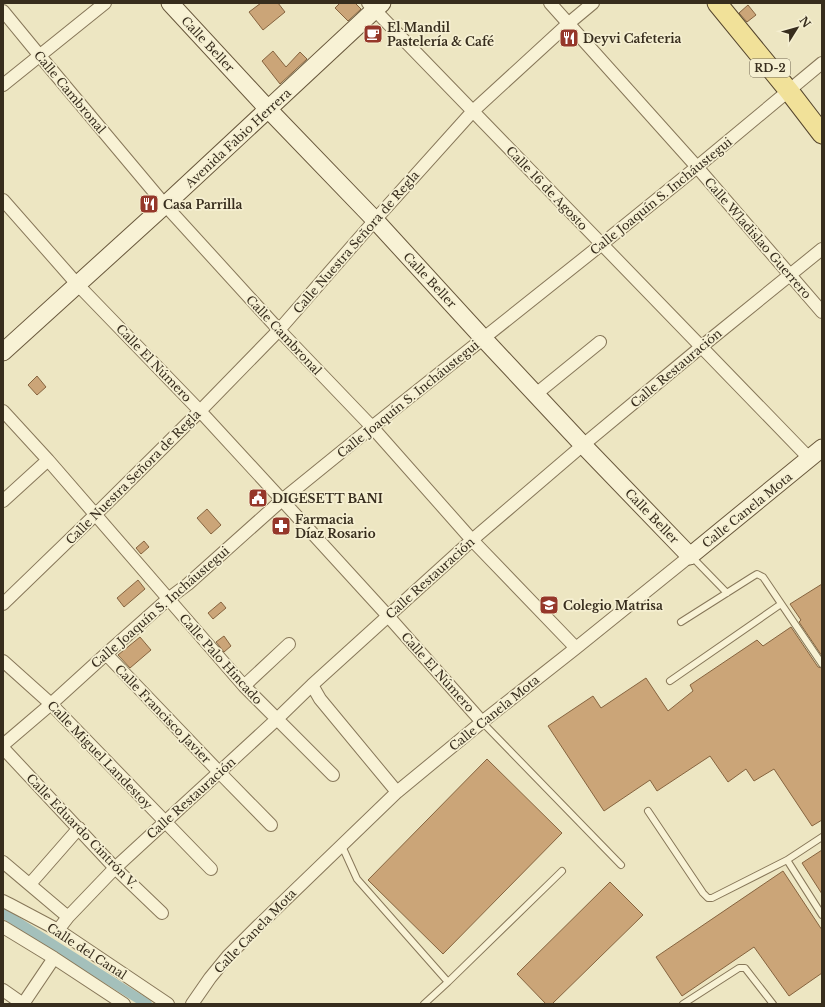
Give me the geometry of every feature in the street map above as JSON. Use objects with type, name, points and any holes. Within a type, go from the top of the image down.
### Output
[{"type":"main road","name":"Calle Beller","points":[[170,3],[268,109],[375,220],[583,445],[690,556]]},
{"type":"main road","name":"RD-2","points":[[717,3],[822,134]]},
{"type":"main road","name":"Avenida Fabio Herrera","points":[[3,352],[268,109],[375,5]]},
{"type":"main road","name":"Calle Canela Mota","points":[[690,556],[816,454]]},
{"type":"street","points":[[3,85],[105,3]]},
{"type":"street","name":"Calle Wladislao Guerrero","points":[[550,3],[697,167],[822,312]]},
{"type":"street","name":"Calle Nuestra Señora de Regla","points":[[3,604],[200,411],[278,330],[473,111],[593,3]]},
{"type":"street","name":"Calle 16 de Agosto","points":[[375,5],[473,111],[701,347],[816,454]]},
{"type":"street","name":"Calle Cambronal","points":[[3,11],[165,205],[278,330],[372,427],[472,540],[576,648]]},
{"type":"street","name":"Calle Joaquín S. Incháustegui","points":[[3,747],[106,654],[188,584],[282,500],[602,244],[822,64]]},
{"type":"street","name":"Calle El Número","points":[[3,200],[77,284],[200,411],[282,500],[482,722]]},
{"type":"street","name":"Calle Restauración","points":[[58,930],[68,917],[116,868],[165,821],[472,540],[583,445],[822,249]]},
{"type":"street","points":[[536,394],[600,342]]},
{"type":"street","name":"Calle Palo Hincado","points":[[3,410],[244,686],[334,775]]},
{"type":"street","points":[[3,501],[48,460]]},
{"type":"street","name":"Calle Canela Mota","points":[[192,1004],[228,956],[397,792],[690,556]]},
{"type":"street","points":[[244,686],[289,644]]},
{"type":"street","name":"Calle Francisco Javier","points":[[106,654],[271,825]]},
{"type":"street","name":"Calle Miguel Landestoy","points":[[3,661],[51,704],[211,870]]},
{"type":"street","points":[[312,685],[320,698],[397,792]]},
{"type":"street","name":"Calle Eduardo Cintrón V.","points":[[3,747],[116,868],[162,913]]},
{"type":"street","points":[[30,884],[79,828]]},
{"type":"street","points":[[3,862],[68,917]]},
{"type":"street","name":"Calle del Canal","points":[[3,901],[58,930],[168,1004]]},
{"type":"street","name":"Calle del Canal","points":[[3,927],[54,958],[124,1004]]},
{"type":"street","points":[[3,990],[23,1004],[54,958]]},
{"type":"lane","points":[[690,556],[727,593]]},
{"type":"lane","points":[[681,622],[757,574],[763,578],[782,604],[822,664]]},
{"type":"lane","points":[[670,681],[782,604]]},
{"type":"lane","points":[[482,722],[621,865]]},
{"type":"lane","points":[[648,811],[703,893],[708,898],[712,898],[787,860],[822,837]]},
{"type":"lane","points":[[342,846],[357,879],[448,982]]},
{"type":"lane","points":[[787,860],[822,915]]},
{"type":"lane","points":[[424,1004],[562,872]]},
{"type":"lane","points":[[683,1004],[739,968],[745,968],[773,1004]]},
{"type":"building","points":[[261,3],[278,3],[285,12],[263,30],[249,12]]},
{"type":"building","points":[[340,3],[355,3],[361,9],[348,21],[335,8]]},
{"type":"building","points":[[748,5],[756,15],[747,22],[739,13]]},
{"type":"building","points":[[273,51],[286,67],[300,52],[307,59],[280,84],[262,61]]},
{"type":"building","points":[[37,376],[46,387],[37,395],[28,385]]},
{"type":"building","points":[[207,509],[221,525],[211,534],[197,518]]},
{"type":"building","points":[[144,541],[149,547],[141,554],[136,548]]},
{"type":"building","points":[[138,580],[145,589],[124,607],[117,598]]},
{"type":"building","points":[[822,584],[822,656],[799,622],[801,620],[790,604]]},
{"type":"building","points":[[221,602],[226,608],[213,619],[208,613]]},
{"type":"building","points":[[791,627],[818,667],[822,668],[822,820],[812,826],[774,769],[754,781],[746,769],[728,782],[710,756],[657,791],[650,780],[604,811],[548,726],[593,696],[601,708],[646,678],[668,711],[693,691],[690,685],[757,640],[763,646]]},
{"type":"building","points":[[224,636],[231,646],[224,652],[216,642]]},
{"type":"building","points":[[140,637],[151,650],[130,668],[118,655]]},
{"type":"building","points":[[487,759],[562,833],[443,954],[368,880]]},
{"type":"building","points":[[822,850],[822,894],[802,863]]},
{"type":"building","points":[[783,871],[822,930],[822,973],[789,996],[754,947],[682,996],[656,957]]},
{"type":"building","points":[[610,882],[643,915],[552,1004],[546,1004],[517,974]]},
{"type":"waterway","points":[[3,913],[147,1004]]},
{"type":"place","name":"El Mandil Pastelería & Café","points":[[373,34]]},
{"type":"place","name":"Deyvi Cafeteria","points":[[569,38]]},
{"type":"place","name":"Casa Parrilla","points":[[149,204]]},
{"type":"place","name":"DIGESETT BANI","points":[[258,498]]},
{"type":"place","name":"Farmacia Díaz Rosario","points":[[281,526]]},
{"type":"place","name":"Colegio Matrisa","points":[[549,605]]}]
